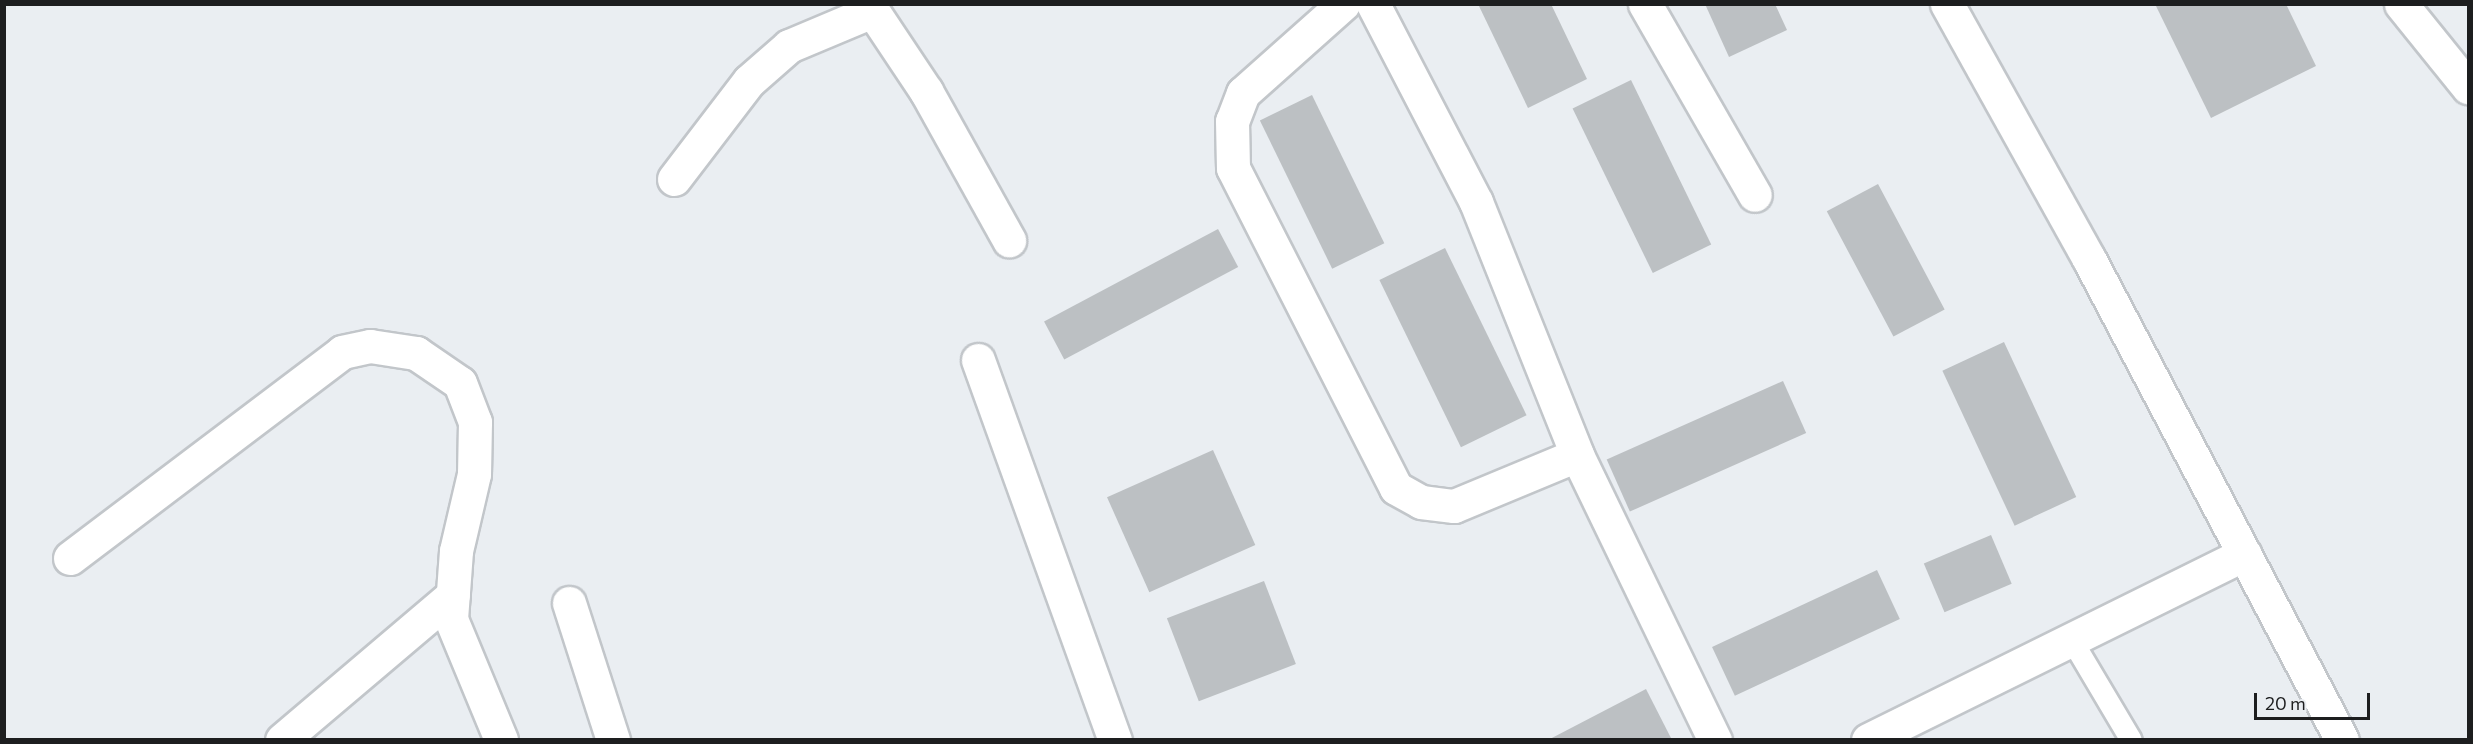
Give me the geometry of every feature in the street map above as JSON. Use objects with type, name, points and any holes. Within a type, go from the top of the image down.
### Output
[{"type":"street","points":[[1343,4],[1243,93],[1232,121],[1233,168],[1396,488],[1421,502],[1454,506],[1577,455]]},
{"type":"street","points":[[1373,4],[1476,202],[1577,455],[1715,740]]},
{"type":"street","points":[[1645,4],[1755,195]]},
{"type":"street","points":[[1947,4],[2245,554],[2342,740]]},
{"type":"street","points":[[2401,4],[2469,87]]},
{"type":"street","points":[[674,179],[749,81],[789,46],[869,8],[926,91],[1009,240]]},
{"type":"street","points":[[70,558],[342,352],[370,346],[416,353],[460,383],[475,422],[474,474],[451,619],[501,740]]},
{"type":"street","points":[[978,360],[1115,740]]},
{"type":"street","points":[[1868,740],[2245,554]]},
{"type":"street","points":[[282,740],[453,595]]},
{"type":"street","points":[[569,603],[613,740]]},
{"type":"lane","points":[[2071,639],[2131,740]]},
{"type":"building","points":[[1478,4],[1551,4],[1587,79],[1528,108]]},
{"type":"building","points":[[1705,4],[1775,4],[1787,30],[1729,57]]},
{"type":"building","points":[[2155,4],[2286,4],[2316,66],[2211,118]]},
{"type":"building","points":[[1631,80],[1711,244],[1653,273],[1573,108]]},
{"type":"building","points":[[1312,95],[1384,243],[1332,269],[1260,120]]},
{"type":"building","points":[[1878,184],[1945,309],[1893,337],[1827,211]]},
{"type":"building","points":[[1218,229],[1238,267],[1064,359],[1044,321]]},
{"type":"building","points":[[1445,248],[1527,415],[1461,447],[1379,280]]},
{"type":"building","points":[[2004,342],[2076,497],[2015,526],[1942,371]]},
{"type":"building","points":[[1783,381],[1806,433],[1630,512],[1607,460]]},
{"type":"building","points":[[1213,450],[1255,545],[1149,592],[1107,497]]},
{"type":"building","points":[[1991,535],[2012,584],[1945,612],[1924,564]]},
{"type":"building","points":[[1877,570],[1900,619],[1735,696],[1712,647]]},
{"type":"building","points":[[1264,581],[1296,664],[1199,701],[1167,618]]},
{"type":"building","points":[[1646,689],[1672,740],[1548,740]]}]
